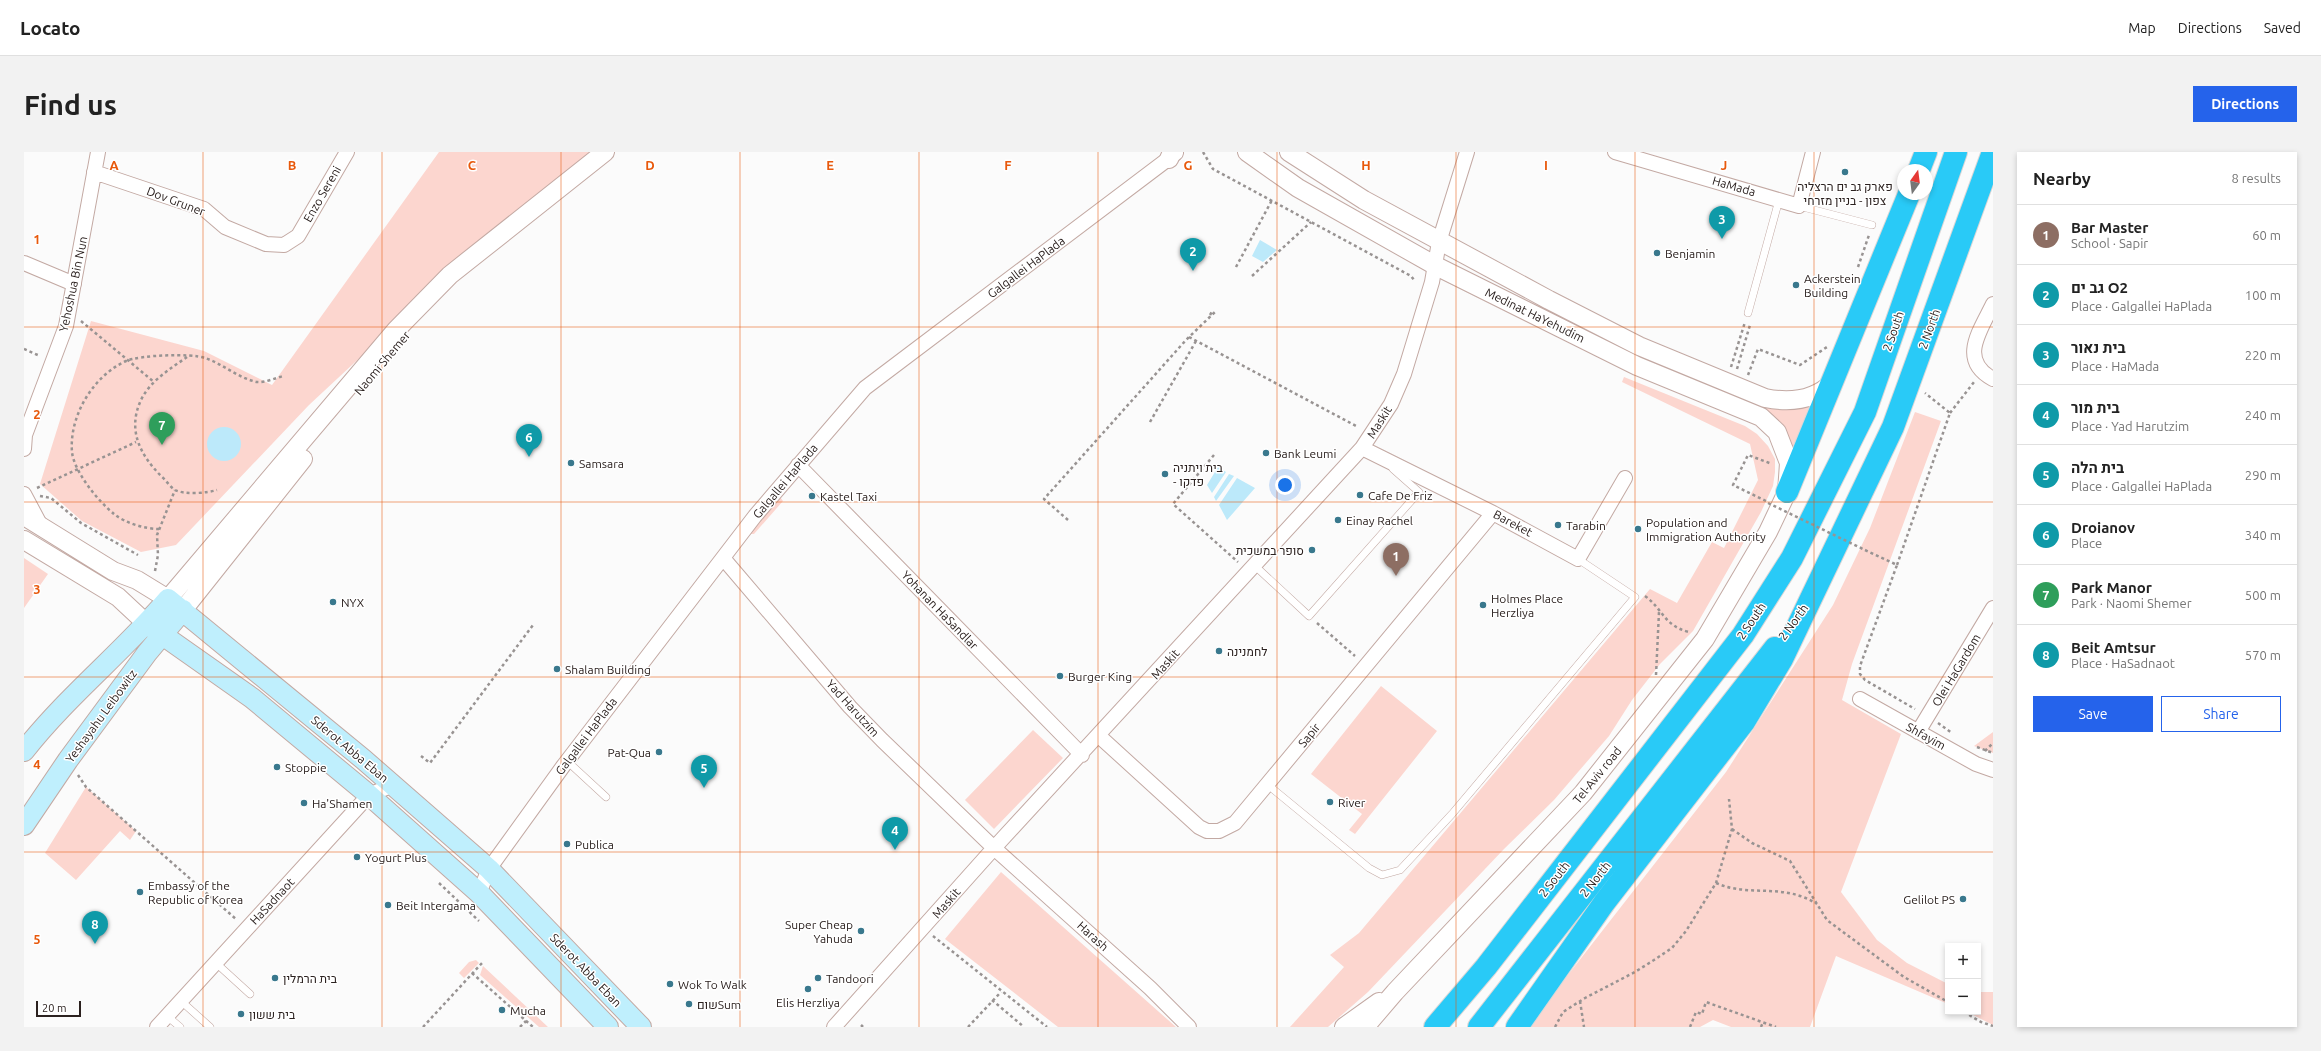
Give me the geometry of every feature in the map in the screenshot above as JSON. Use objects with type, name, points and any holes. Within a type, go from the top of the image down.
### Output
[{"type":"highway","points":[[1921,164],[1926,152]]},
{"type":"highway","name":"2 South","points":[[1435,1027],[1491,960],[1743,635],[1792,558],[1865,412],[1956,152]]},
{"type":"highway","name":"2 North","points":[[1479,1027],[1765,661],[1814,594],[1893,427],[1909,387],[1993,152]]},
{"type":"highway","points":[[1787,492],[1907,200]]},
{"type":"highway","points":[[1517,1027],[1604,903],[1744,722],[1782,659],[1814,594]]},
{"type":"main road","name":"Yeshayahu Leibowitz","points":[[24,751],[40,731],[147,624],[175,605]]},
{"type":"main road","name":"Yeshayahu Leibowitz","points":[[24,825],[68,760],[147,653],[163,635],[175,605]]},
{"type":"main road","name":"Sderot Abba Eban","points":[[175,605],[394,785],[489,869],[641,1027]]},
{"type":"main road","name":"Sderot Abba Eban","points":[[147,624],[252,698],[370,795],[478,893],[608,1027]]},
{"type":"street","name":"Yehoshua Bin Nun","points":[[24,441],[70,312],[98,152]]},
{"type":"street","name":"Enzo Sereni","points":[[298,236],[347,152]]},
{"type":"street","name":"Naomi Shemer","points":[[175,605],[396,330],[450,275],[605,152]]},
{"type":"street","name":"Naomi Shemer","points":[[175,605],[404,335],[457,279],[618,152]]},
{"type":"street","name":"Medinat HaYehudim","points":[[1247,152],[1298,188],[1436,266],[1637,366],[1761,417],[1777,432],[1783,444],[1790,469],[1787,492]]},
{"type":"street","name":"Medinat HaYehudim","points":[[1289,152],[1364,200],[1442,244],[1639,346],[1733,386],[1765,398],[1791,401],[1816,395],[1833,382]]},
{"type":"street","name":"Maskit","points":[[834,1027],[994,848],[1082,755],[1362,448],[1391,404],[1404,374],[1436,266],[1467,152]]},
{"type":"street","name":"Maskit","points":[[1442,244],[1474,152]]},
{"type":"street","name":"HaMada","points":[[1615,152],[1648,157],[1799,206]]},
{"type":"street","points":[[1799,206],[1813,152]]},
{"type":"street","name":"Galgallei HaPlada","points":[[478,893],[489,869],[567,761],[755,516],[865,388],[1173,154]]},
{"type":"street","name":"Dov Gruner","points":[[94,172],[204,209],[225,227],[266,244],[284,245],[298,236]]},
{"type":"street","points":[[24,263],[74,284]]},
{"type":"street","points":[[1987,376],[1975,360],[1974,344],[1993,304]]},
{"type":"street","name":"Bareket","points":[[1362,448],[1493,513],[1578,559]]},
{"type":"street","name":"Yohanan HaSandlar","points":[[798,466],[1082,755]]},
{"type":"street","points":[[1578,559],[1625,478]]},
{"type":"street","name":"Tel-Aviv road","points":[[1365,1027],[1395,992],[1583,793],[1705,639],[1768,532],[1787,492]]},
{"type":"street","points":[[24,494],[42,527]]},
{"type":"street","name":"Sapir","points":[[1099,736],[1200,827],[1207,831],[1219,831],[1235,823],[1268,786],[1365,665],[1493,513]]},
{"type":"street","name":"Sderot Abba Eban","points":[[24,516],[113,571],[137,580],[175,605]]},
{"type":"street","name":"Sderot Abba Eban","points":[[24,540],[118,597],[147,624]]},
{"type":"street","name":"Yad Harutzim","points":[[723,558],[850,707],[994,848]]},
{"type":"street","name":"Olei HaGardom","points":[[1918,732],[1993,608]]},
{"type":"street","name":"Shfayim","points":[[1860,698],[1976,764],[1993,770]]},
{"type":"street","name":"HaSadnaot","points":[[157,1027],[370,795],[394,785]]},
{"type":"street","name":"Harash","points":[[994,848],[1150,988],[1189,1027]]},
{"type":"street","points":[[1344,1027],[1362,1013],[1395,992]]},
{"type":"lane","points":[[1748,313],[1779,200]]},
{"type":"lane","points":[[1799,206],[1872,225]]},
{"type":"lane","points":[[1254,565],[1309,616],[1419,492],[1377,455]]},
{"type":"lane","points":[[1268,786],[1369,868],[1382,875],[1400,870],[1452,814],[1635,597],[1578,559]]},
{"type":"lane","points":[[567,761],[606,797]]},
{"type":"lane","points":[[216,963],[250,994]]},
{"type":"lane","points":[[181,1001],[210,1027]]},
{"type":"lane","points":[[167,1016],[180,1027]]},
{"type":"path","points":[[1203,152],[1213,169],[1411,276],[1414,280]]},
{"type":"path","points":[[1236,266],[1272,200]]},
{"type":"path","points":[[1252,276],[1311,222]]},
{"type":"path","points":[[1857,270],[1872,225]]},
{"type":"path","points":[[1068,520],[1044,499],[1214,310]]},
{"type":"path","points":[[70,312],[154,382]]},
{"type":"path","points":[[1733,386],[1748,313]]},
{"type":"path","points":[[1733,386],[1750,325]]},
{"type":"path","points":[[1189,337],[1358,427]]},
{"type":"path","points":[[1150,422],[1196,341]]},
{"type":"path","points":[[1733,386],[1758,349],[1800,365],[1831,344]]},
{"type":"path","points":[[159,529],[147,529],[115,514],[92,490],[77,469],[72,453],[74,428],[80,406],[112,369],[128,360],[156,355],[203,357],[240,376],[258,382],[284,376]]},
{"type":"path","points":[[188,357],[154,382],[141,400],[134,420],[136,442],[141,452],[155,470],[175,490],[204,493],[217,490]]},
{"type":"path","points":[[1860,666],[1950,413],[1987,376]]},
{"type":"path","points":[[1909,387],[1928,395],[1950,413]]},
{"type":"path","points":[[24,494],[136,442]]},
{"type":"path","points":[[1214,455],[1173,504],[1239,564]]},
{"type":"path","points":[[1779,467],[1748,456],[1733,485],[1897,565]]},
{"type":"path","points":[[158,555],[157,535],[175,490]]},
{"type":"path","points":[[24,494],[51,498],[81,523],[138,555]]},
{"type":"path","points":[[1649,599],[1673,627],[1694,633]]},
{"type":"path","points":[[1656,675],[1659,611]]},
{"type":"path","points":[[1309,616],[1347,649]]},
{"type":"path","points":[[421,756],[430,763],[533,625]]},
{"type":"path","points":[[68,760],[86,787],[237,920]]},
{"type":"path","points":[[1555,1027],[1563,1012],[1580,1000],[1635,972],[1672,948],[1686,931],[1716,883],[1732,829],[1730,798]]},
{"type":"path","points":[[1732,829],[1752,843],[1790,861],[1827,920],[1904,977],[1945,1000]]},
{"type":"path","points":[[438,882],[483,924]]},
{"type":"path","points":[[1716,883],[1728,888],[1740,890],[1779,890],[1807,898],[1819,905]]},
{"type":"path","points":[[924,928],[1001,992],[1047,1027]]},
{"type":"path","points":[[423,1027],[482,963]]},
{"type":"path","points":[[472,973],[533,1027]]},
{"type":"path","points":[[968,1027],[1001,992]]},
{"type":"path","points":[[992,1000],[1024,1027]]},
{"type":"path","points":[[1580,1000],[1584,1027]]},
{"type":"path","points":[[1690,1027],[1696,1012],[1702,1014],[1706,1002],[1776,1027]]},
{"type":"path","points":[[1969,1015],[1981,1022],[1993,1026]]},
{"type":"path","points":[[520,1027],[526,1021]]},
{"type":"path","points":[[1761,1027],[1763,1022]]},
{"type":"shaded area","points":[[439,152],[601,152],[452,272],[309,405],[176,545],[141,552],[82,521],[40,484],[91,321],[204,351],[272,385]]},
{"type":"shaded area","points":[[1624,377],[1745,426],[1757,434],[1768,446],[1775,459],[1773,486],[1761,512],[1693,631],[1660,664],[1632,700],[1609,736],[1554,800],[1504,849],[1368,992],[1328,1027],[1290,1027],[1344,967],[1330,955],[1359,933],[1650,589],[1677,603],[1712,542],[1724,548],[1758,480],[1750,444],[1622,382]]},
{"type":"shaded area","points":[[1815,402],[1793,463],[1765,414],[1767,406],[1789,409]]},
{"type":"shaded area","points":[[1915,412],[1941,421],[1852,664],[1842,700],[1901,734],[1841,892],[1877,940],[1907,963],[1945,982],[1945,1003],[1836,956],[1810,1027],[1731,1027],[1713,1020],[1700,1027],[1530,1027],[1550,998],[1726,772],[1833,605],[1870,528]]},
{"type":"shaded area","points":[[780,497],[783,501],[754,534],[750,534],[750,532]]},
{"type":"shaded area","points":[[24,558],[48,574],[24,608]]},
{"type":"shaded area","points":[[1381,686],[1437,731],[1355,834],[1349,830],[1362,814],[1311,774]]},
{"type":"shaded area","points":[[1033,730],[1063,758],[994,829],[965,800]]},
{"type":"shaded area","points":[[1993,732],[1993,753],[1974,746]]},
{"type":"shaded area","points":[[86,787],[136,831],[130,840],[120,831],[76,880],[45,853]]},
{"type":"shaded area","points":[[1001,872],[1176,1027],[1058,1027],[945,939]]},
{"type":"shaded area","points":[[476,960],[479,963],[464,978],[459,973],[469,962]]},
{"type":"shaded area","points":[[483,966],[548,1027],[539,1027],[480,975]]},
{"type":"shaded area","points":[[1981,992],[1993,992],[1993,1025],[1973,1015],[1981,1015]]},
{"type":"water","points":[[1260,240],[1277,250],[1263,262],[1252,256]]},
{"type":"water","points":[[221,427],[227,427],[231,428],[238,434],[241,444],[240,451],[234,458],[227,461],[221,461],[217,460],[210,454],[207,447],[207,441],[208,437],[214,430]]},
{"type":"water","points":[[1218,467],[1226,472],[1212,493],[1207,485]]},
{"type":"water","points":[[1229,474],[1234,476],[1216,501],[1214,497]]},
{"type":"water","points":[[1237,478],[1255,488],[1227,520],[1219,505]]},
{"type":"place","name":"פארק גב ים הרצליה צפון - בניין מזרחי","points":[[1845,172]]},
{"type":"place","name":"בית נאור","points":[[1722,239]]},
{"type":"place","name":"Benjamin","points":[[1657,253]]},
{"type":"place","name":"גב ים O2","points":[[1193,271]]},
{"type":"place","name":"Ackerstein Building","points":[[1796,285]]},
{"type":"place","name":"Park Manor","points":[[162,445]]},
{"type":"place","name":"Bank Leumi","points":[[1266,453]]},
{"type":"place","name":"Droianov","points":[[529,457]]},
{"type":"place","name":"Samsara","points":[[571,463]]},
{"type":"place","name":"בית ויתניה - פדקו","points":[[1165,474]]},
{"type":"place","name":"Cafe De Friz","points":[[1360,495]]},
{"type":"place","name":"Kastel Taxi","points":[[812,496]]},
{"type":"place","name":"Einay Rachel","points":[[1338,520]]},
{"type":"place","name":"Tarabin","points":[[1558,525]]},
{"type":"place","name":"Population and Immigration Authority","points":[[1638,529]]},
{"type":"place","name":"סופר במשכית","points":[[1312,550]]},
{"type":"place","name":"Bar Master","points":[[1396,576]]},
{"type":"place","name":"NYX","points":[[333,602]]},
{"type":"place","name":"Holmes Place Herzliya","points":[[1483,605]]},
{"type":"place","name":"לחמנינה","points":[[1219,651]]},
{"type":"place","name":"Shalam Building","points":[[557,669]]},
{"type":"place","name":"Burger King","points":[[1060,676]]},
{"type":"place","name":"Pat-Qua","points":[[659,752]]},
{"type":"place","name":"Stoppie","points":[[277,767]]},
{"type":"place","name":"בית הלה","points":[[704,788]]},
{"type":"place","name":"River","points":[[1330,802]]},
{"type":"place","name":"Ha'Shamen","points":[[304,803]]},
{"type":"place","name":"Publica","points":[[567,844]]},
{"type":"place","name":"בית מור","points":[[895,850]]},
{"type":"place","name":"Yogurt Plus","points":[[357,857]]},
{"type":"place","name":"Embassy of the Republic of Korea","points":[[140,892]]},
{"type":"place","name":"Gelilot PS","points":[[1963,899]]},
{"type":"place","name":"Beit Intergama","points":[[388,905]]},
{"type":"place","name":"Super Cheap Yahuda","points":[[861,931]]},
{"type":"place","name":"Beit Amtsur","points":[[95,944]]},
{"type":"place","name":"בית הרמלין","points":[[275,978]]},
{"type":"place","name":"Tandoori","points":[[818,978]]},
{"type":"place","name":"Wok To Walk","points":[[670,984]]},
{"type":"place","name":"Elis Herzliya","points":[[808,989]]},
{"type":"place","name":"שוםSum","points":[[689,1004]]},
{"type":"place","name":"Mucha","points":[[502,1010]]},
{"type":"place","name":"בית ששון","points":[[241,1014]]}]
